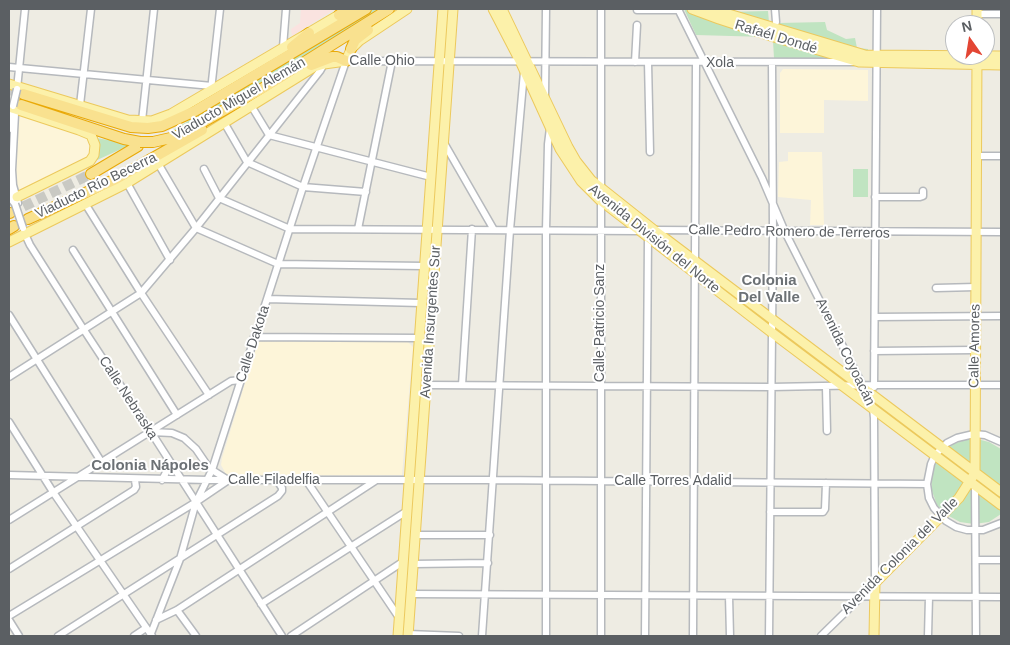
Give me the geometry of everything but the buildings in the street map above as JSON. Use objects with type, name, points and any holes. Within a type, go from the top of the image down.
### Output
[{"type":"highway","points":[[346,10],[353,9]]},
{"type":"highway","name":"Viaducto Miguel Alemán","points":[[15,97],[121,125],[140,128],[162,126],[195,111],[214,91],[366,9]]},
{"type":"highway","name":"Viaducto Miguel Alemán","points":[[15,97],[78,126],[139,144],[152,140],[165,140],[183,134],[263,88],[386,11]]},
{"type":"highway","points":[[351,49],[355,40],[386,11]]},
{"type":"highway","points":[[214,91],[234,82],[294,45],[309,33]]},
{"type":"highway","points":[[263,88],[281,82],[314,63],[327,58],[337,57],[346,61]]},
{"type":"highway","name":"Viaducto Río Becerra","points":[[20,231],[59,204],[106,185],[214,123],[238,102]]},
{"type":"highway","name":"Viaducto Río Becerra","points":[[152,140],[195,111]]},
{"type":"highway","name":"Viaducto Río Becerra","points":[[91,174],[139,144]]},
{"type":"main road","points":[[351,49],[359,41],[407,9]]},
{"type":"main road","name":"Avenida Insurgentes Sur","points":[[398,636],[443,9]]},
{"type":"main road","name":"Avenida Insurgentes Sur","points":[[408,635],[454,9]]},
{"type":"main road","name":"Avenida División del Norte","points":[[493,9],[545,97],[576,161],[600,188],[695,272],[771,332],[845,386],[874,403],[939,451],[975,472],[1001,492]]},
{"type":"main road","name":"Avenida División del Norte","points":[[502,9],[524,61],[524,70],[560,149],[574,171],[600,200],[639,231],[651,234],[695,261],[772,318],[863,388],[874,403]]},
{"type":"main road","name":"Rafaél Dondé","points":[[692,9],[756,31],[859,62]]},
{"type":"main road","name":"Rafaél Dondé","points":[[712,9],[876,60]]},
{"type":"main road","name":"Viaducto Miguel Alemán","points":[[15,97],[80,105],[128,120],[142,121],[167,116],[214,91],[346,10]]},
{"type":"main road","name":"Calle Dakota","points":[[346,61],[351,49]]},
{"type":"main road","name":"Xola","points":[[859,62],[945,59]]},
{"type":"main road","name":"Calle Ohio","points":[[324,64],[346,61]]},
{"type":"main road","name":"Viaducto Miguel Alemán","points":[[20,231],[86,204],[127,183],[314,68],[324,64]]},
{"type":"main road","name":"Calle Amores","points":[[975,472],[977,65]]},
{"type":"main road","name":"Viaducto Miguel Alemán","points":[[12,204],[91,159],[95,149],[93,140],[91,135],[78,126]]},
{"type":"main road","name":"Avenida División del Norte","points":[[939,451],[973,483],[1001,505]]},
{"type":"main road","name":"Avenida Colonia del Valle","points":[[875,583],[973,483],[975,472]]},
{"type":"main road","name":"Avenida Coyoacán","points":[[874,636],[875,583]]},
{"type":"street","points":[[12,204],[15,97],[25,9]]},
{"type":"street","points":[[80,105],[91,9]]},
{"type":"street","points":[[142,121],[154,9]]},
{"type":"street","points":[[9,67],[147,81],[214,91],[220,9]]},
{"type":"street","points":[[283,47],[286,9]]},
{"type":"street","points":[[545,97],[546,9]]},
{"type":"street","name":"Calle Patricio Sanz","points":[[601,9],[601,636]]},
{"type":"street","points":[[637,10],[679,9]]},
{"type":"street","name":"Avenida Coyoacán","points":[[679,9],[762,178],[785,232],[863,388]]},
{"type":"street","points":[[775,9],[776,22]]},
{"type":"street","name":"Avenida Coyoacán","points":[[875,583],[876,9]]},
{"type":"street","points":[[977,11],[1001,14]]},
{"type":"street","points":[[635,62],[637,25]]},
{"type":"street","name":"Calle Ohio","points":[[346,61],[439,61]]},
{"type":"street","name":"Calle Dakota","points":[[151,636],[180,559],[196,502],[212,470],[303,187],[346,61]]},
{"type":"street","points":[[358,229],[392,61]]},
{"type":"street","name":"Xola","points":[[439,61],[859,62]]},
{"type":"street","points":[[648,62],[650,152]]},
{"type":"street","points":[[769,636],[773,232],[772,62]]},
{"type":"street","points":[[693,636],[696,63]]},
{"type":"street","points":[[9,377],[141,293],[220,198],[324,64]]},
{"type":"street","points":[[482,636],[510,230],[524,70]]},
{"type":"street","points":[[9,129],[10,112],[15,97]]},
{"type":"street","points":[[252,107],[269,135],[431,178]]},
{"type":"street","points":[[224,124],[247,162],[303,187],[366,192]]},
{"type":"street","points":[[546,636],[546,230],[550,127]]},
{"type":"street","points":[[444,143],[494,230]]},
{"type":"street","points":[[978,156],[1001,156]]},
{"type":"street","points":[[159,165],[196,228],[278,264],[424,266]]},
{"type":"street","points":[[204,169],[220,198],[290,229],[639,231]]},
{"type":"street","points":[[762,178],[769,178],[773,175]]},
{"type":"street","points":[[127,183],[170,260]]},
{"type":"street","points":[[9,188],[12,204]]},
{"type":"street","points":[[875,197],[920,197],[923,196],[923,191]]},
{"type":"street","name":"Calle Nebraska","points":[[12,204],[20,231],[282,636]]},
{"type":"street","points":[[86,204],[141,293],[209,395]]},
{"type":"street","points":[[462,385],[472,229]]},
{"type":"street","name":"Calle Pedro Romero de Terreros","points":[[651,234],[695,231],[1001,232]]},
{"type":"street","points":[[645,636],[651,234]]},
{"type":"street","points":[[73,250],[178,415]]},
{"type":"street","points":[[936,288],[976,287]]},
{"type":"street","points":[[267,299],[421,303]]},
{"type":"street","points":[[9,315],[102,463]]},
{"type":"street","points":[[875,317],[1001,316]]},
{"type":"street","points":[[254,337],[419,338]]},
{"type":"street","points":[[874,351],[975,350]]},
{"type":"street","points":[[9,520],[231,381],[241,380]]},
{"type":"street","points":[[426,385],[845,386],[872,389],[874,385],[1001,385]]},
{"type":"street","points":[[826,387],[826,431]]},
{"type":"street","points":[[9,422],[53,492],[151,636]]},
{"type":"street","points":[[19,636],[9,618],[196,502],[228,480],[212,470],[184,438],[172,433],[151,432]]},
{"type":"street","points":[[1001,442],[985,435],[974,434],[957,438],[939,451],[930,464],[927,484],[929,498],[941,516],[956,527],[976,531],[1001,523]]},
{"type":"street","points":[[162,480],[170,463]]},
{"type":"street","name":"Calle Filadelfia","points":[[9,475],[135,480],[419,480]]},
{"type":"street","points":[[9,569],[134,490],[136,487],[135,480]]},
{"type":"street","points":[[58,636],[278,496],[282,492],[282,488],[277,480]]},
{"type":"street","points":[[306,480],[400,619]]},
{"type":"street","points":[[156,620],[178,610],[376,480]]},
{"type":"street","name":"Calle Torres Adalid","points":[[419,480],[927,484]]},
{"type":"street","points":[[770,512],[823,512],[825,509],[826,483]]},
{"type":"street","points":[[973,483],[976,531],[976,636]]},
{"type":"street","points":[[261,604],[407,511]]},
{"type":"street","points":[[415,535],[490,535]]},
{"type":"street","points":[[976,560],[1001,560]]},
{"type":"street","points":[[291,636],[404,561]]},
{"type":"street","points":[[413,564],[488,563]]},
{"type":"street","name":"Avenida Colonia del Valle","points":[[821,636],[875,583]]},
{"type":"street","points":[[411,594],[1001,597]]},
{"type":"street","points":[[729,596],[730,636]]},
{"type":"street","points":[[928,636],[929,597]]},
{"type":"street","points":[[178,610],[196,636]]},
{"type":"street","points":[[134,636],[146,628]]},
{"type":"street","points":[[408,635],[459,636]]},
{"type":"shaded area","points":[[301,9],[335,9],[292,36],[291,29],[300,23]]},
{"type":"shaded area","points":[[783,69],[868,70],[868,101],[824,100],[824,133],[780,133],[780,73]]},
{"type":"shaded area","points":[[17,112],[86,135],[92,141],[88,157],[17,194],[14,173]]},
{"type":"shaded area","points":[[788,152],[822,152],[824,225],[810,225],[811,200],[778,197],[779,162],[788,161]]},
{"type":"shaded area","points":[[258,341],[408,342],[413,347],[402,475],[227,476],[221,465],[222,458]]},
{"type":"green space","points":[[374,9],[382,9],[354,28],[187,127],[160,138]]},
{"type":"green space","points":[[684,9],[847,61],[774,58],[773,41],[766,37],[696,35]]},
{"type":"green space","points":[[768,11],[769,22],[825,22],[827,30],[846,39],[855,38],[857,48],[868,49],[868,54],[723,12]]},
{"type":"green space","points":[[96,138],[132,144],[95,161]]},
{"type":"green space","points":[[853,169],[868,169],[868,197],[853,197]]},
{"type":"green space","points":[[977,439],[989,442],[1001,449],[1001,514],[989,522],[974,524],[960,522],[947,515],[937,505],[932,491],[931,477],[935,463],[944,451],[953,444]]},
{"type":"tunnel","points":[[9,90],[23,94]]},
{"type":"tunnel","points":[[10,213],[91,174]]},
{"type":"district","name":"Colonia Del Valle","points":[[769,290]]},
{"type":"district","name":"Colonia Nápoles","points":[[150,466]]}]
